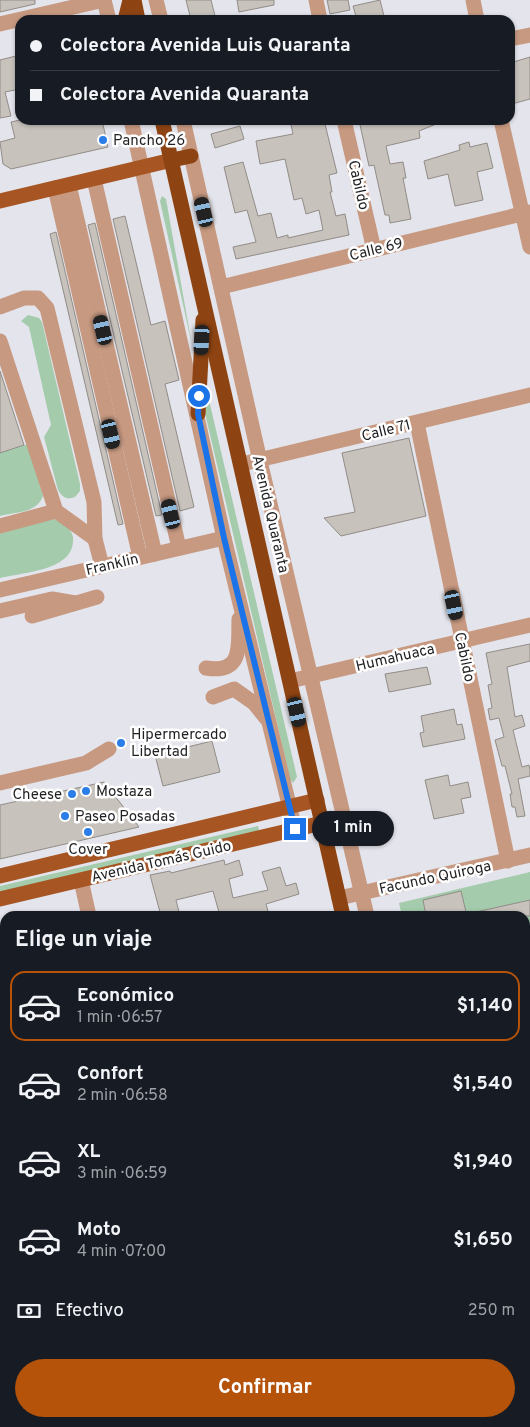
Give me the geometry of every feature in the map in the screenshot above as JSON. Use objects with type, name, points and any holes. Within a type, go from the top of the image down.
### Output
[{"type":"highway","points":[[127,15],[132,0]]},
{"type":"highway","points":[[132,0],[136,15]]},
{"type":"highway","name":"Avenida Quaranta","points":[[163,125],[242,464],[342,911]]},
{"type":"highway","points":[[172,160],[192,156]]},
{"type":"highway","points":[[198,414],[204,304]]},
{"type":"main road","points":[[0,201],[172,160]]},
{"type":"main road","name":"Avenida Tomás Guido","points":[[0,876],[317,800]]},
{"type":"main road","name":"Avenida Tomás Guido","points":[[0,899],[322,823]]},
{"type":"street","points":[[39,15],[104,0],[108,15]]},
{"type":"street","points":[[156,0],[160,15]]},
{"type":"street","points":[[316,0],[319,15]]},
{"type":"street","points":[[473,0],[476,15]]},
{"type":"street","points":[[0,24],[15,21]]},
{"type":"street","points":[[515,38],[530,35]]},
{"type":"street","points":[[132,125],[198,414],[224,538],[295,829]]},
{"type":"street","points":[[184,125],[260,461],[366,911]]},
{"type":"street","name":"Cabildo","points":[[345,125],[374,250]]},
{"type":"street","points":[[502,125],[526,213],[530,247]]},
{"type":"street","points":[[94,179],[179,548]]},
{"type":"street","points":[[62,187],[147,556]]},
{"type":"street","name":"Calle 69","points":[[221,287],[526,213]]},
{"type":"street","points":[[0,307],[24,298],[38,298],[47,308],[94,502],[95,539],[102,566]]},
{"type":"street","points":[[0,340],[56,511],[95,539]]},
{"type":"street","name":"Calle 71","points":[[242,464],[530,395]]},
{"type":"street","name":"Cabildo","points":[[417,423],[508,861]]},
{"type":"street","points":[[0,526],[56,511]]},
{"type":"street","name":"Franklin","points":[[0,590],[224,538]]},
{"type":"street","points":[[32,616],[97,597]]},
{"type":"street","points":[[0,611],[52,599],[75,603]]},
{"type":"street","points":[[206,668],[216,670],[228,667],[234,662],[237,655],[240,602]]},
{"type":"street","name":"Humahuaca","points":[[290,681],[530,625]]},
{"type":"street","points":[[213,697],[234,689],[254,703],[269,722]]},
{"type":"street","points":[[0,783],[86,764],[109,750]]},
{"type":"street","name":"Facundo Quiroga","points":[[339,898],[530,855]]},
{"type":"street","points":[[81,880],[88,911]]},
{"type":"green space","points":[[162,196],[166,199],[192,345],[160,201]]},
{"type":"green space","points":[[28,315],[39,318],[42,322],[80,484],[80,491],[72,498],[65,498],[58,490],[44,437],[51,425],[29,327],[21,321]]},
{"type":"green space","points":[[202,370],[297,777],[293,783],[290,779],[205,413]]},
{"type":"green space","points":[[28,444],[43,496],[40,502],[31,509],[0,516],[0,453]]},
{"type":"green space","points":[[51,518],[65,525],[72,533],[72,548],[66,557],[47,568],[0,578],[0,531]]},
{"type":"green space","points":[[258,826],[260,834],[0,895],[0,886]]},
{"type":"green space","points":[[530,872],[530,911],[401,911],[399,903]]},
{"type":"building","points":[[0,0],[35,0],[35,4],[0,12]]},
{"type":"building","points":[[186,0],[211,0],[215,15],[190,15]]},
{"type":"building","points":[[237,0],[274,0],[274,5],[239,12]]},
{"type":"building","points":[[327,0],[348,0],[350,10],[330,14]]},
{"type":"building","points":[[380,0],[384,15],[356,15],[353,6]]},
{"type":"building","points":[[15,56],[15,90],[5,92],[11,116],[0,118],[0,60]]},
{"type":"building","points":[[530,57],[530,99],[515,103],[515,62]]},
{"type":"building","points":[[15,121],[15,125],[103,125],[108,147],[11,169],[3,164],[0,142],[15,138],[11,122]]},
{"type":"building","points":[[291,125],[325,125],[337,173],[329,175],[332,192],[330,192],[336,216],[345,214],[349,235],[236,259],[233,247],[256,242],[247,210],[235,213],[224,167],[243,162],[258,216],[271,213],[277,238],[288,235],[288,238],[323,230],[319,210],[306,214],[302,198],[294,200],[285,159],[260,164],[256,141],[293,134]]},
{"type":"building","points":[[360,125],[434,125],[419,131],[420,138],[386,146],[390,164],[403,162],[406,178],[403,178],[411,219],[390,223],[389,215],[385,215],[374,165],[369,166]]},
{"type":"building","points":[[240,126],[244,139],[215,148],[211,134]]},
{"type":"building","points":[[469,142],[470,147],[487,143],[493,168],[477,172],[483,200],[455,206],[448,174],[428,179],[424,161],[460,150],[459,145]]},
{"type":"building","points":[[125,216],[151,325],[165,321],[179,380],[165,384],[194,507],[180,511],[113,219]]},
{"type":"building","points":[[95,223],[162,515],[156,516],[88,225]]},
{"type":"building","points":[[56,232],[123,524],[118,525],[50,234]]},
{"type":"building","points":[[0,371],[24,445],[0,453]]},
{"type":"building","points":[[409,438],[426,516],[341,536],[324,518],[355,512],[342,453]]},
{"type":"building","points":[[530,644],[530,661],[507,667],[515,717],[522,715],[525,726],[513,730],[522,767],[529,765],[530,770],[530,776],[518,779],[525,816],[517,817],[515,807],[512,807],[510,794],[512,794],[505,766],[502,766],[495,740],[504,737],[499,718],[490,720],[488,709],[492,708],[488,685],[492,684],[486,653]]},
{"type":"building","points":[[427,667],[431,684],[389,692],[385,674]]},
{"type":"building","points":[[454,709],[457,725],[462,724],[465,739],[423,747],[420,733],[424,732],[421,716]]},
{"type":"building","points":[[212,741],[220,772],[163,786],[155,755]]},
{"type":"building","points":[[448,775],[450,786],[468,782],[471,797],[461,799],[464,813],[434,819],[425,780]]},
{"type":"building","name":"Paseo Posadas","points":[[104,782],[139,827],[0,859],[0,805]]},
{"type":"building","points":[[224,860],[225,865],[239,860],[243,875],[229,879],[233,898],[268,890],[262,872],[280,867],[286,886],[296,883],[299,894],[266,904],[268,911],[219,911],[213,891],[176,900],[179,911],[160,911],[150,875],[170,871],[171,873]]},
{"type":"building","points":[[461,891],[466,911],[425,911],[423,900]]},
{"type":"building","points":[[530,900],[530,911],[480,911]]},
{"type":"place","name":"Pancho 26","points":[[103,140]]},
{"type":"place","name":"Hipermercado Libertad","points":[[121,743]]},
{"type":"place","name":"Mostaza","points":[[86,791]]},
{"type":"place","name":"Cheese","points":[[72,794]]},
{"type":"place","name":"Paseo Posadas","points":[[65,816]]},
{"type":"place","name":"Cover","points":[[88,832]]},
{"type":"route","points":[[199,396],[198,414],[224,538],[295,829]]}]
